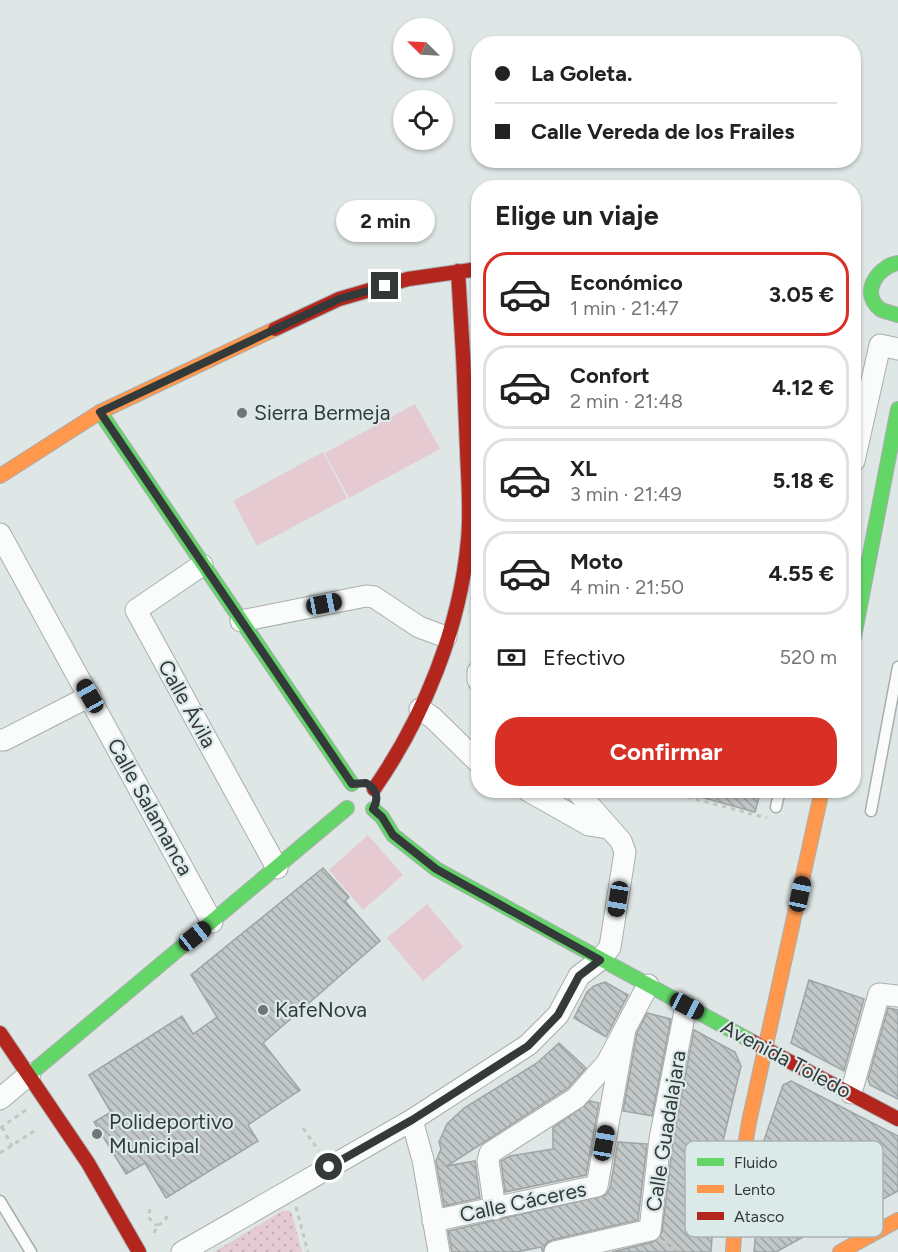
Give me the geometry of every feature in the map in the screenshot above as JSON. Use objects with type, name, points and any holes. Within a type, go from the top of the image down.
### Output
[{"type":"street","points":[[898,263],[888,264],[876,274],[870,288],[875,303],[886,314],[898,315]]},
{"type":"street","points":[[863,266],[876,274]]},
{"type":"street","points":[[0,476],[100,412],[339,299],[408,279],[471,270]]},
{"type":"street","points":[[458,271],[471,368]]},
{"type":"street","points":[[861,402],[880,345],[898,349]]},
{"type":"street","points":[[861,580],[898,410]]},
{"type":"street","points":[[100,412],[352,784]]},
{"type":"street","points":[[374,789],[394,759],[420,709],[446,637],[468,541],[471,446]]},
{"type":"street","name":"Calle Salamanca","points":[[0,534],[212,922]]},
{"type":"street","name":"Calle Ávila","points":[[202,565],[136,610],[277,868]]},
{"type":"street","points":[[241,621],[366,596],[374,597],[419,627],[446,637]]},
{"type":"street","points":[[0,740],[90,696]]},
{"type":"street","points":[[420,709],[433,718],[471,755]]},
{"type":"street","points":[[366,783],[374,789],[377,799],[373,809],[360,815],[347,808],[344,798],[352,784],[366,783]]},
{"type":"street","points":[[541,798],[590,825],[609,829]]},
{"type":"street","points":[[182,1252],[412,1120],[528,1046],[558,1015],[579,976],[600,960],[610,946],[625,852],[621,841],[583,798]]},
{"type":"street","points":[[746,1141],[820,798]]},
{"type":"street","points":[[0,1100],[347,808]]},
{"type":"street","name":"Avenida Toledo","points":[[373,809],[382,817],[393,835],[436,869],[600,960],[898,1119]]},
{"type":"street","points":[[495,1209],[488,1161],[490,1153],[576,1098],[607,1063],[648,985]]},
{"type":"street","points":[[851,1093],[879,994],[898,996]]},
{"type":"street","name":"Calle Guadalajara","points":[[555,1252],[651,1230],[660,1139],[687,1006]]},
{"type":"street","name":"Calle Cáceres","points":[[433,1221],[597,1186],[625,1029]]},
{"type":"street","points":[[0,1033],[58,1116],[139,1252]]},
{"type":"street","points":[[412,1120],[439,1252]]},
{"type":"street","points":[[883,1228],[898,1220]]},
{"type":"street","points":[[732,1252],[733,1237]]},
{"type":"street","points":[[840,1252],[867,1237]]},
{"type":"lane","points":[[871,811],[898,667]]},
{"type":"lane","points":[[776,807],[778,798]]},
{"type":"lane","points":[[0,1201],[31,1252]]},
{"type":"path","points":[[692,798],[773,819]]},
{"type":"path","points":[[12,1146],[1,1127],[46,1098]]},
{"type":"path","points":[[0,1153],[58,1116]]},
{"type":"path","points":[[303,1128],[322,1157]]},
{"type":"path","points":[[291,1189],[308,1252]]},
{"type":"path","points":[[150,1209],[148,1217],[157,1227]]},
{"type":"path","points":[[152,1238],[168,1213]]},
{"type":"shaded area","points":[[415,404],[440,449],[349,498],[325,453]]},
{"type":"shaded area","points":[[323,452],[347,498],[257,546],[233,501]]},
{"type":"shaded area","points":[[368,835],[403,875],[363,910],[329,870]]},
{"type":"shaded area","points":[[427,904],[463,947],[423,981],[387,938]]},
{"type":"shaded area","points":[[282,1211],[291,1211],[302,1252],[214,1252]]},
{"type":"building","points":[[704,798],[759,798],[755,812]]},
{"type":"building","points":[[323,868],[349,897],[345,901],[380,941],[263,1043],[300,1090],[248,1125],[258,1141],[166,1198],[145,1163],[126,1174],[94,1122],[111,1112],[89,1075],[182,1016],[193,1034],[217,1017],[191,975]]},
{"type":"building","points":[[809,980],[864,999],[844,1071],[791,1043]]},
{"type":"building","points":[[605,982],[628,995],[606,1037],[574,1018],[587,992],[594,986]]},
{"type":"building","points":[[888,1008],[898,1010],[898,1099],[870,1085],[868,1079]]},
{"type":"building","points":[[647,1013],[671,1019],[652,1116],[623,1111],[637,1033]]},
{"type":"building","points":[[694,1030],[735,1052],[741,1066],[723,1141],[685,1141],[685,1237],[712,1237],[711,1252],[612,1252],[653,1242],[662,1232],[673,1141]]},
{"type":"building","points":[[559,1043],[586,1068],[568,1088],[447,1166],[475,1161],[480,1198],[444,1206],[436,1161],[441,1149],[439,1142],[447,1124],[464,1108],[537,1063]]},
{"type":"building","points":[[791,1081],[898,1136],[898,1191],[883,1199],[883,1141],[764,1141],[783,1085]]},
{"type":"building","points":[[590,1101],[599,1103],[586,1175],[505,1192],[501,1161],[510,1156],[553,1149],[553,1128]]},
{"type":"building","points":[[618,1142],[647,1144],[638,1220],[552,1240],[546,1243],[543,1252],[541,1247],[517,1252],[452,1252],[448,1231],[606,1195],[610,1188]]},
{"type":"building","points":[[755,1237],[803,1237],[776,1252],[754,1252]]},
{"type":"traffic: fast","points":[[898,263],[878,274],[871,288],[871,295],[880,309],[898,315]]},
{"type":"traffic: fast","points":[[861,601],[898,409]]},
{"type":"traffic: fast","points":[[100,412],[352,784]]},
{"type":"traffic: fast","points":[[30,1074],[347,808]]},
{"type":"traffic: fast","points":[[373,809],[382,817],[393,835],[436,869],[751,1041]]},
{"type":"traffic: slow","points":[[0,476],[100,412],[275,329]]},
{"type":"traffic: slow","points":[[746,1141],[820,798]]},
{"type":"traffic: slow","points":[[883,1228],[898,1220]]},
{"type":"traffic: slow","points":[[733,1252],[734,1237]]},
{"type":"traffic: slow","points":[[840,1252],[867,1237]]},
{"type":"traffic: jam","points":[[275,329],[339,299],[408,279],[471,270]]},
{"type":"traffic: jam","points":[[374,789],[409,732],[424,702],[448,638],[464,573],[469,506],[458,271]]},
{"type":"traffic: jam","points":[[0,1033],[88,1163],[139,1252]]},
{"type":"traffic: jam","points":[[751,1041],[898,1119]]},
{"type":"place","name":"Sierra Bermeja","points":[[242,413]]},
{"type":"place","name":"KafeNova","points":[[263,1010]]},
{"type":"place","name":"Polideportivo Municipal","points":[[97,1134]]},
{"type":"route","points":[[329,1167],[412,1120],[528,1046],[558,1015],[579,976],[600,960],[436,869],[393,835],[382,817],[373,809],[377,799],[374,789],[362,782],[352,784],[100,412],[339,299],[385,286]]}]
